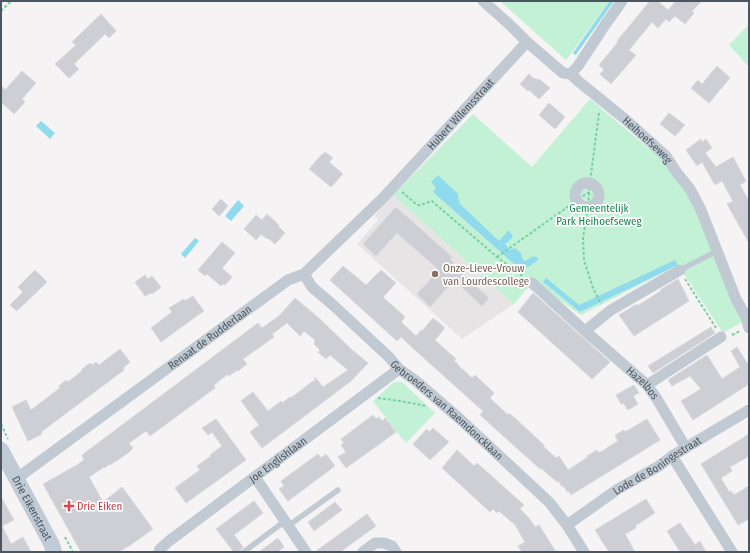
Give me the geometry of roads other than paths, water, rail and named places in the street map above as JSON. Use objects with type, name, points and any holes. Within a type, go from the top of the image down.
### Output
[{"type":"street","name":"Heihoefseweg","points":[[483,1],[563,73],[571,74],[625,119],[666,156],[690,189],[698,204],[711,254],[746,317],[748,327]]},
{"type":"street","points":[[571,74],[622,1]]},
{"type":"street","name":"Hubert Wilemsstraat","points":[[394,186],[527,42]]},
{"type":"street","points":[[585,182],[589,187],[596,186],[599,193],[599,197],[595,204],[588,207],[580,204],[576,200],[575,194],[578,186],[585,182]]},
{"type":"street","name":"Renaat de Rudderlaan","points":[[16,479],[288,280],[304,274],[394,186]]},
{"type":"street","points":[[585,331],[611,310],[680,270]]},
{"type":"street","name":"Gebroeders van Raemdoncklaan","points":[[304,274],[312,287],[389,357],[399,369],[416,381],[549,502],[567,525],[584,552]]},
{"type":"street","name":"Hazelbos","points":[[532,283],[647,385],[686,448]]},
{"type":"street","points":[[647,385],[721,337]]},
{"type":"street","name":"Joe Englishlaan","points":[[159,552],[168,540],[399,369]]},
{"type":"street","name":"Lode de Boningestraat","points":[[567,525],[618,489],[659,466],[672,456],[749,410]]},
{"type":"street","points":[[672,456],[732,552]]},
{"type":"street","name":"Drie Eikenstraat","points":[[3,460],[16,479],[55,550]]},
{"type":"street","points":[[255,477],[306,552]]},
{"type":"street","points":[[363,552],[375,543],[384,543],[392,546],[396,552]]},
{"type":"lane","points":[[680,270],[711,254]]},
{"type":"lane","points":[[246,551],[338,490]]},
{"type":"water","points":[[41,121],[55,133],[50,139],[36,126]]},
{"type":"water","points":[[438,175],[458,194],[460,204],[499,241],[509,230],[513,237],[505,244],[510,250],[515,248],[522,254],[521,256],[524,261],[534,256],[538,258],[537,261],[522,271],[433,192],[436,188],[431,182]]},
{"type":"water","points":[[238,200],[244,206],[231,221],[225,216]]},
{"type":"water","points":[[195,238],[199,241],[185,258],[181,254]]},
{"type":"water","points":[[675,260],[678,265],[580,312],[543,282],[546,278],[579,305]]},
{"type":"waterway","points":[[575,53],[612,1]]},
{"type":"place","name":"Onze-Lieve-Vrouw van Lourdescollege","points":[[435,274]]},
{"type":"place","name":"Drie Eiken","points":[[69,506]]},
{"type":"park label","name":"Gemeentelijk Park Heihoefseweg","points":[[599,214]]}]
